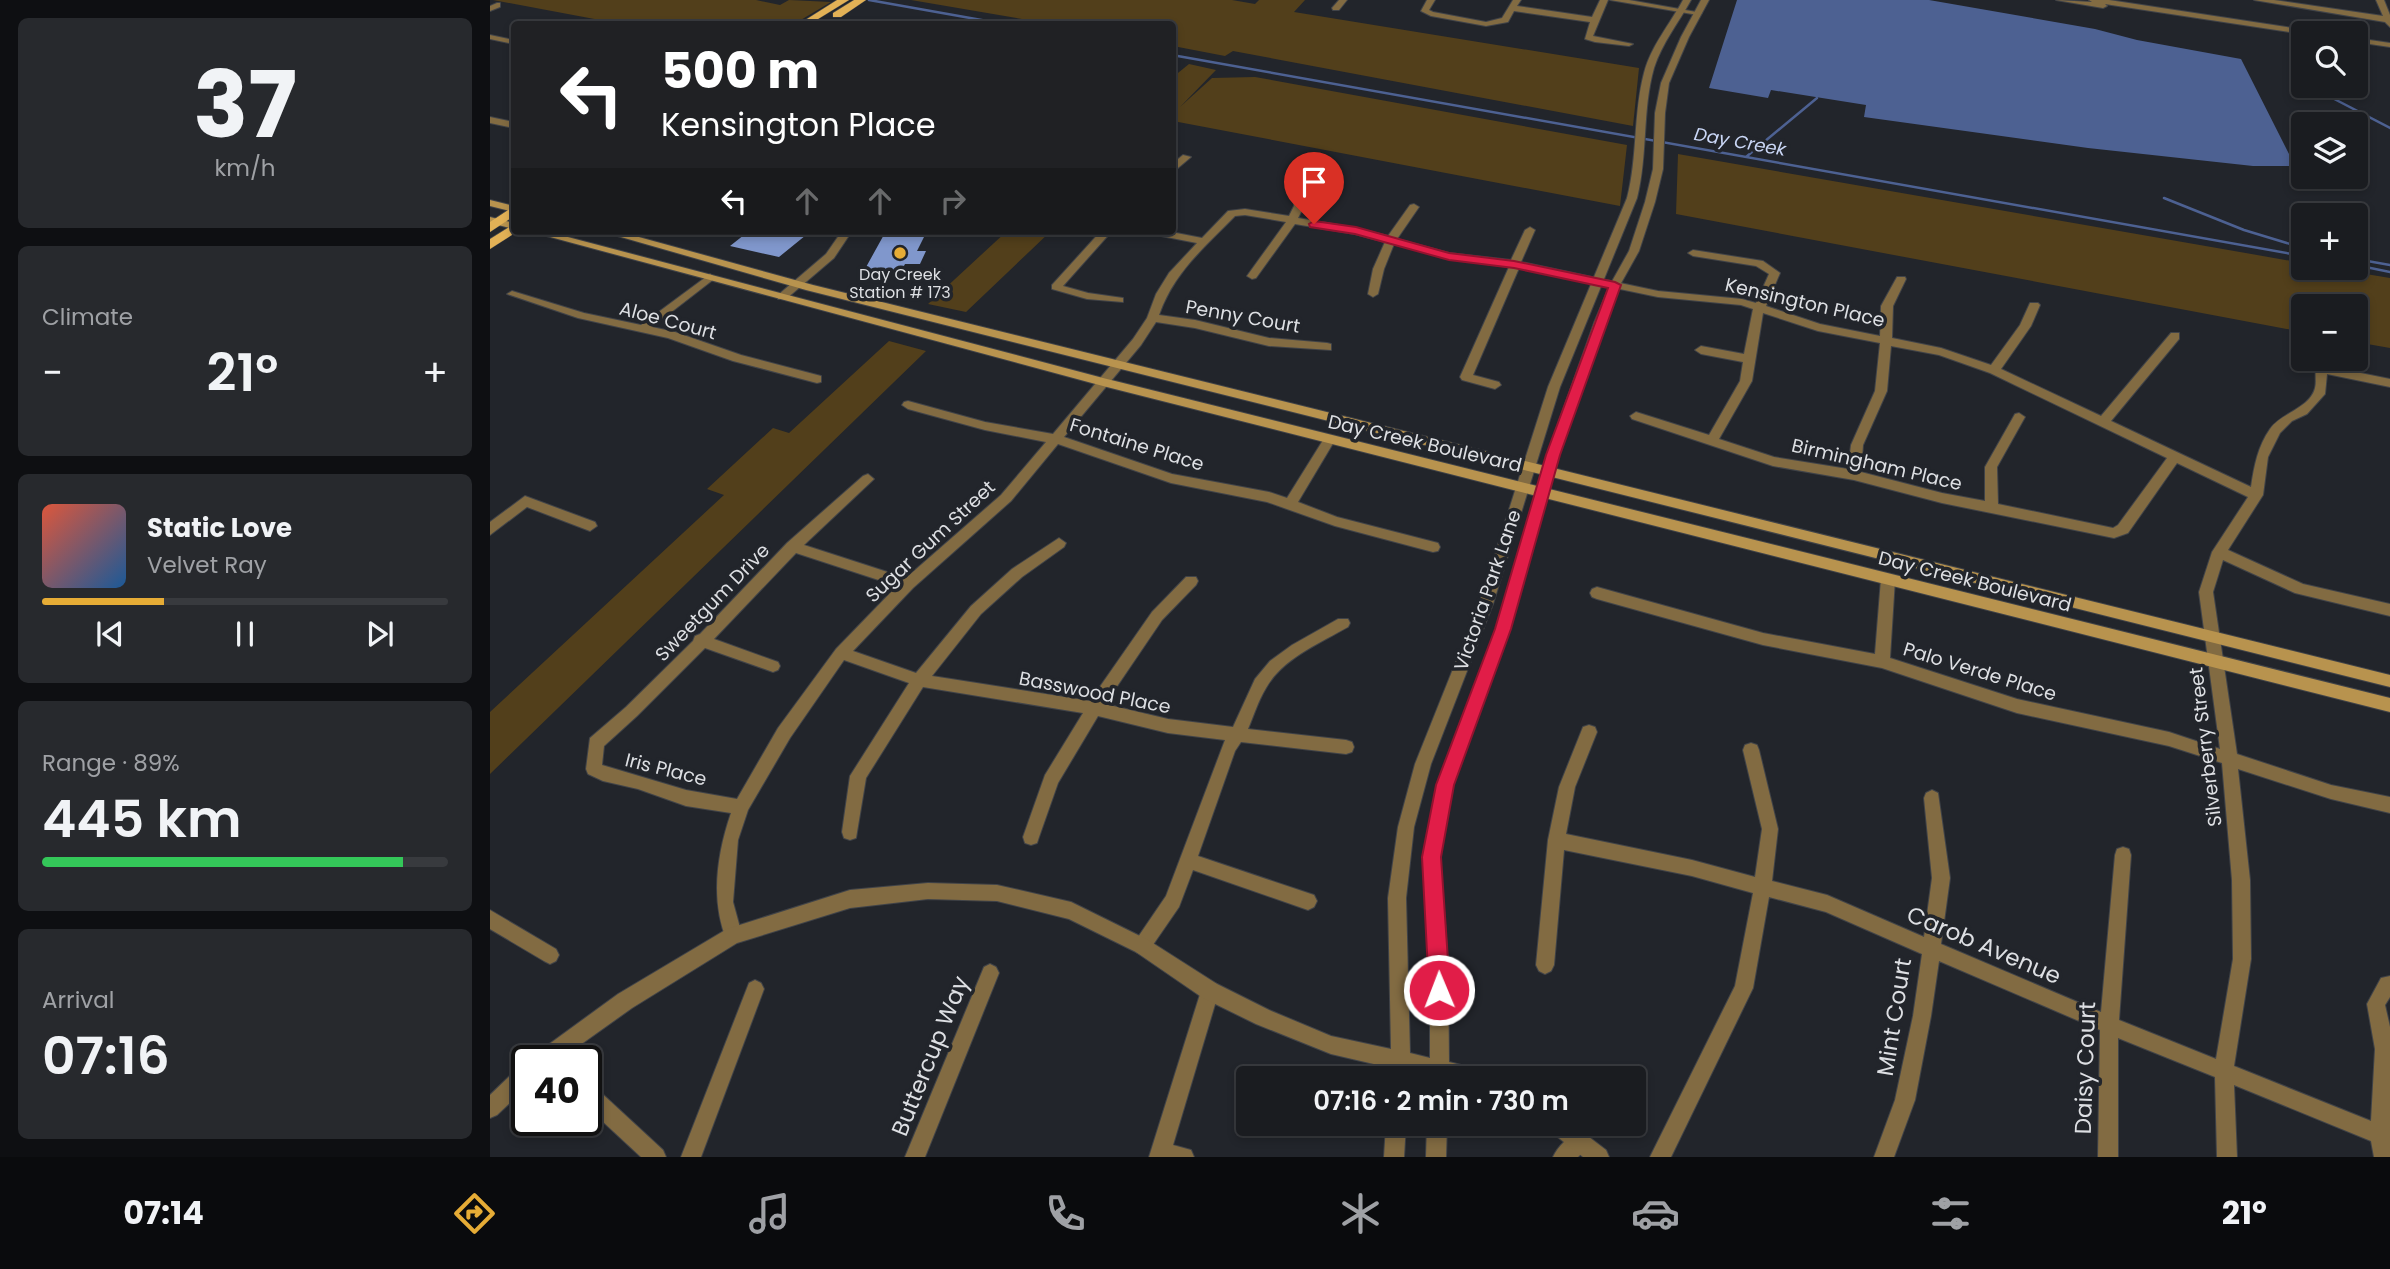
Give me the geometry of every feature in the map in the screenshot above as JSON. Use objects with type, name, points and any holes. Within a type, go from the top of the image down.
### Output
[{"type":"main road","points":[[809,21],[844,0]]},
{"type":"main road","points":[[827,21],[860,0]]},
{"type":"main road","points":[[490,203],[511,209]]},
{"type":"main road","points":[[493,223],[511,212]]},
{"type":"main road","points":[[493,223],[511,226]]},
{"type":"main road","points":[[490,245],[511,229]]},
{"type":"main road","name":"Day Creek Boulevard","points":[[548,235],[1329,440],[1523,486],[2390,705]]},
{"type":"main road","name":"Day Creek Boulevard","points":[[620,235],[798,284],[1117,365],[2390,681]]},
{"type":"street","points":[[1336,8],[1343,0]]},
{"type":"street","points":[[1432,0],[1425,11],[1486,24],[1505,20],[1514,4],[1594,20]]},
{"type":"street","points":[[1604,0],[1588,37],[1629,44]]},
{"type":"street","points":[[1614,0],[1698,13]]},
{"type":"street","name":"Victoria Park Lane","points":[[1400,1066],[1397,898],[1406,827],[1423,765],[1486,604],[1555,387],[1632,198],[1642,149],[1649,69],[1660,41],[1687,0]]},
{"type":"street","name":"Victoria Park Lane","points":[[1440,1066],[1439,964],[1432,857],[1433,836],[1445,785],[1503,629],[1548,472],[1615,285],[1634,251],[1650,202],[1658,169],[1664,88],[1676,56],[1706,0]]},
{"type":"street","points":[[2060,0],[2170,12]]},
{"type":"street","points":[[2094,0],[2291,30]]},
{"type":"street","points":[[2167,0],[2170,12]]},
{"type":"street","points":[[2258,0],[2389,22]]},
{"type":"street","points":[[2380,0],[2389,22]]},
{"type":"street","points":[[490,37],[511,42]]},
{"type":"street","points":[[2368,42],[2390,46]]},
{"type":"street","points":[[490,120],[511,124]]},
{"type":"street","points":[[1176,166],[1186,157]]},
{"type":"street","points":[[1252,276],[1292,221],[1299,206],[1298,180]]},
{"type":"street","points":[[1373,294],[1376,267],[1390,240],[1415,207]]},
{"type":"street","name":"Kensington Place","points":[[1238,212],[1356,231],[1449,256],[1514,264],[1676,296],[1729,300],[1818,327],[1941,352],[1994,370],[2256,495]]},
{"type":"street","name":"Sugar Gum Street","points":[[733,935],[724,902],[730,840],[741,807],[784,733],[841,653],[908,584],[1006,498],[1137,342],[1153,318],[1167,283],[1226,217],[1238,212]]},
{"type":"street","points":[[1495,385],[1466,377],[1530,230]]},
{"type":"street","points":[[782,298],[835,250],[844,235]]},
{"type":"street","points":[[1103,235],[1056,286],[1087,296],[1119,300]]},
{"type":"street","points":[[1171,235],[1205,242]]},
{"type":"street","points":[[1693,253],[1759,263],[1775,273],[1759,308],[1746,381],[1712,440]]},
{"type":"street","points":[[643,329],[710,277]]},
{"type":"street","points":[[1854,475],[1857,445],[1881,391],[1885,366],[1887,306],[1901,279]]},
{"type":"street","name":"Aloe Court","points":[[512,294],[582,316],[671,335],[755,363],[817,379]]},
{"type":"street","points":[[1994,370],[2025,326],[2034,305]]},
{"type":"street","name":"Penny Court","points":[[1153,318],[1195,324],[1269,342],[1327,347]]},
{"type":"street","points":[[2103,422],[2175,336]]},
{"type":"street","points":[[1701,350],[1750,359]]},
{"type":"street","name":"Silverberry Street","points":[[2227,1157],[2224,1071],[2242,959],[2241,880],[2229,757],[2206,592],[2219,552],[2256,495],[2262,457],[2275,431],[2288,418],[2303,411],[2320,391],[2321,369],[2390,383]]},
{"type":"street","name":"Fontaine Place","points":[[908,405],[985,426],[1056,439],[1171,478],[1243,490],[1335,521],[1433,547]]},
{"type":"street","name":"Birmingham Place","points":[[1636,416],[1773,461],[1854,475],[1992,509],[2038,516],[2114,534],[2123,529],[2174,457]]},
{"type":"street","points":[[1992,509],[1991,467],[2019,417]]},
{"type":"street","points":[[1290,505],[1329,440]]},
{"type":"street","name":"Sweetgum Drive","points":[[593,757],[596,743],[631,712],[792,547],[868,479]]},
{"type":"street","points":[[490,530],[525,501],[590,526]]},
{"type":"street","points":[[850,832],[858,776],[919,680],[976,610],[1017,573],[1059,543]]},
{"type":"street","points":[[792,547],[908,584]]},
{"type":"street","points":[[2219,552],[2300,589],[2390,610]]},
{"type":"street","points":[[1882,662],[1888,579]]},
{"type":"street","points":[[1031,837],[1051,780],[1094,708],[1157,616],[1191,581]]},
{"type":"street","name":"Palo Verde Place","points":[[1597,593],[1763,639],[1882,662],[2017,706],[2130,729],[2229,757],[2331,792],[2390,805]]},
{"type":"street","points":[[1142,946],[1174,901],[1228,748],[1239,735],[1262,681],[1290,653],[1343,623]]},
{"type":"street","points":[[701,640],[773,666]]},
{"type":"street","name":"Basswood Place","points":[[841,653],[919,680],[1094,708],[1168,726],[1346,747]]},
{"type":"street","points":[[1545,965],[1556,840],[1567,787],[1589,732]]},
{"type":"street","points":[[1660,1157],[1744,988],[1763,885],[1770,829],[1751,750]]},
{"type":"street","name":"Iris Place","points":[[593,757],[594,769],[603,774],[686,798],[741,807]]},
{"type":"street","name":"Mint Court","points":[[1884,1157],[1905,1100],[1922,1016],[1941,878],[1932,798]]},
{"type":"street","name":"Carob Avenue","points":[[1556,840],[1763,885],[1827,904],[2109,1025],[2380,1135]]},
{"type":"street","name":"Daisy Court","points":[[2108,1157],[2109,1025],[2123,855]]},
{"type":"street","points":[[1189,861],[1308,901]]},
{"type":"street","points":[[565,1045],[625,1001],[733,935],[850,899],[928,891],[996,893],[1071,911],[1142,946],[1210,991],[1263,1017],[1391,1066]]},
{"type":"street","points":[[490,919],[550,955]]},
{"type":"street","name":"Buttercup Way","points":[[915,1157],[990,973]]},
{"type":"street","points":[[2384,1157],[2380,1135],[2385,1049],[2376,1004],[2389,985]]},
{"type":"street","points":[[691,1157],[755,989]]},
{"type":"street","points":[[1184,1157],[1160,1155],[1210,991]]},
{"type":"street","points":[[490,1108],[511,1088]]},
{"type":"street","points":[[602,1107],[656,1157]]},
{"type":"street","points":[[1394,1157],[1395,1136]]},
{"type":"street","points":[[1436,1157],[1437,1136]]},
{"type":"street","points":[[1573,1136],[1599,1157]]},
{"type":"street","points":[[1563,1157],[1580,1141]]},
{"type":"shaded area","points":[[493,0],[756,0],[780,5],[789,0],[831,2],[799,21],[605,21]]},
{"type":"shaded area","points":[[911,0],[1232,0],[1255,4],[1259,0],[1305,0],[1294,12],[1639,68],[1633,126],[1233,51],[1225,56],[1176,47],[1176,21],[1034,21]]},
{"type":"shaded area","points":[[1189,64],[1216,70],[1180,107],[1212,78],[1255,77],[1627,145],[1620,206],[1176,122],[1176,75]]},
{"type":"shaded area","points":[[1678,154],[2291,261],[2291,280],[2368,280],[2368,274],[2390,278],[2390,348],[2368,344],[2368,294],[2291,294],[2291,330],[1676,214]]},
{"type":"shaded area","points":[[1003,235],[1047,235],[966,312],[928,304]]},
{"type":"shaded area","points":[[889,341],[926,351],[490,774],[490,712],[724,495],[707,489],[773,428],[789,433]]},
{"type":"water","points":[[1737,0],[1929,0],[2095,29],[2137,40],[2241,59],[2291,158],[2290,166],[2253,166],[2088,148],[1864,117],[1866,105],[1771,90],[1768,98],[1709,88]]},
{"type":"building","points":[[744,235],[806,235],[779,257],[730,246]]},
{"type":"building","name":"Day Creek Station # 173","points":[[884,235],[925,235],[917,251],[926,251],[920,264],[905,264],[899,275],[865,275],[868,269],[865,269]]},
{"type":"waterway","name":"Day Creek","points":[[869,0],[987,21]]},
{"type":"waterway","name":"Day Creek","points":[[1176,56],[2291,254]]},
{"type":"waterway","points":[[1746,157],[1817,98]]},
{"type":"waterway","points":[[2332,98],[2390,128]]},
{"type":"waterway","points":[[2164,198],[2244,230],[2291,244]]},
{"type":"waterway","points":[[2368,261],[2390,265]]},
{"type":"waterway","name":"Day Creek","points":[[2368,267],[2390,272]]},
{"type":"place","name":"Day Creek Station # 173","points":[[900,253]]},
{"type":"route","points":[[1314,224],[1356,231],[1449,256],[1514,264],[1615,285],[1553,455],[1503,629],[1457,751],[1438,812],[1432,857],[1439,990]]}]
